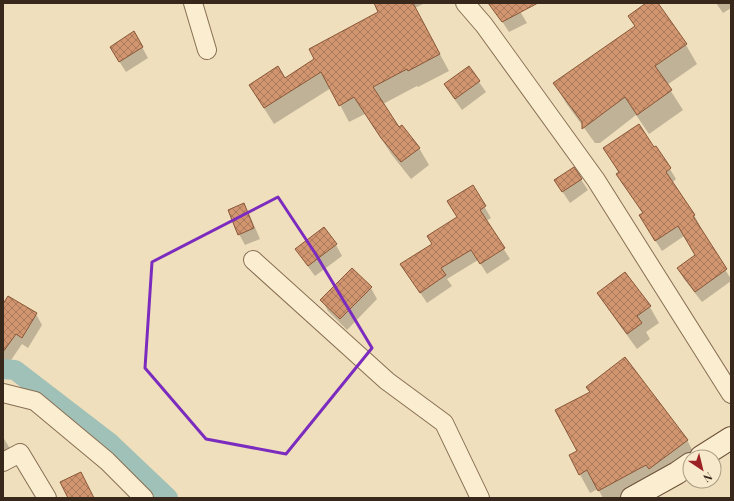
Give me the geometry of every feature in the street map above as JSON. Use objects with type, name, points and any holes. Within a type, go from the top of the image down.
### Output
[{"type":"main road","points":[[714,449],[731,438]]},
{"type":"main road","points":[[632,498],[682,470]]},
{"type":"street","points":[[194,3],[207,50]]},
{"type":"street","points":[[465,3],[484,25],[596,180],[731,394]]},
{"type":"street","points":[[253,260],[387,381],[444,422],[480,498]]},
{"type":"street","points":[[3,393],[35,401],[107,461],[144,498]]},
{"type":"street","points":[[3,462],[20,452],[47,498]]},
{"type":"highlighted area","points":[[278,197],[315,253],[372,348],[286,454],[206,439],[145,368],[152,262]]},
{"type":"building","points":[[374,3],[413,3],[440,54],[373,87],[399,127],[402,125],[420,148],[401,162],[381,138],[354,97],[339,106],[321,72],[264,108],[249,85],[278,66],[285,78],[314,59],[309,49],[378,12]]},
{"type":"building","points":[[488,3],[538,3],[502,22]]},
{"type":"building","points":[[646,3],[658,3],[687,44],[655,66],[672,90],[637,115],[625,97],[582,129],[582,122],[553,83],[635,26],[628,16]]},
{"type":"building","points":[[134,31],[143,47],[119,62],[110,47]]},
{"type":"building","points":[[469,66],[480,81],[455,99],[444,84]]},
{"type":"building","points":[[639,124],[654,147],[656,146],[671,168],[666,172],[695,215],[693,216],[727,269],[695,292],[677,268],[695,255],[678,226],[655,241],[639,215],[643,213],[616,174],[619,172],[603,148]]},
{"type":"building","points":[[574,167],[582,179],[562,192],[554,180]]},
{"type":"building","points":[[473,185],[486,206],[480,210],[505,248],[480,264],[471,250],[441,268],[446,275],[420,293],[400,264],[432,244],[427,236],[457,217],[447,201]]},
{"type":"building","points":[[244,203],[254,228],[238,235],[228,210]]},
{"type":"building","points":[[324,227],[337,244],[308,266],[295,249]]},
{"type":"building","points":[[352,268],[372,287],[340,319],[320,300]]},
{"type":"building","points":[[625,272],[651,306],[637,316],[642,323],[627,334],[597,293]]},
{"type":"building","points":[[8,296],[37,313],[22,338],[16,334],[3,352],[3,304]]},
{"type":"building","points":[[625,357],[688,440],[649,469],[646,465],[598,491],[587,470],[579,475],[569,455],[577,451],[555,410],[590,392],[586,387]]},
{"type":"building","points":[[81,472],[94,498],[68,498],[60,482]]},
{"type":"waterway","points":[[3,369],[15,370],[110,443],[168,498]]}]
